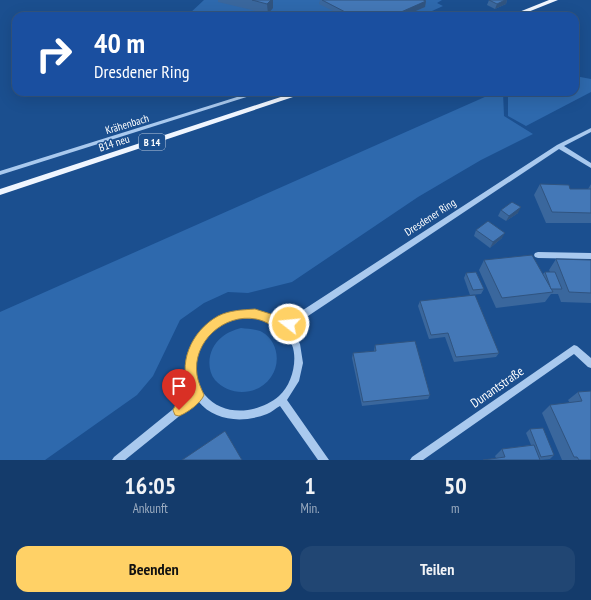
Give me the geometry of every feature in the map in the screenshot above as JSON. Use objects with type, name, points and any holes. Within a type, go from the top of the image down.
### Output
[{"type":"main road","points":[[523,12],[556,0]]},
{"type":"main road","name":"B14 neu","points":[[0,192],[292,96]]},
{"type":"street","name":"Krähenbach","points":[[0,173],[246,96]]},
{"type":"street","name":"Dresdener Ring","points":[[284,326],[559,146],[591,130]]},
{"type":"street","points":[[559,146],[591,166]]},
{"type":"street","points":[[538,255],[591,256]]},
{"type":"street","points":[[244,314],[255,314],[270,318],[284,326],[294,339],[298,350],[299,361],[294,385],[282,400],[270,409],[252,415],[232,416],[214,408],[198,395],[191,374],[191,358],[198,342],[209,329],[223,319],[244,314]]},
{"type":"street","name":"Dunantstraße","points":[[415,460],[574,349],[591,364]]},
{"type":"street","points":[[117,460],[198,395]]},
{"type":"street","points":[[282,400],[324,460]]},
{"type":"shaded area","points":[[204,0],[442,0],[437,3],[443,6],[430,12],[191,12]]},
{"type":"shaded area","points":[[579,77],[591,79],[591,92],[526,126],[508,116],[508,96],[579,96]]},
{"type":"shaded area","points":[[487,96],[503,96],[504,116],[533,134],[481,160],[418,197],[292,282],[248,293],[228,292],[204,303],[180,320],[153,376],[137,395],[45,460],[0,460],[0,312]]},
{"type":"shaded area","points":[[241,328],[257,330],[267,336],[275,347],[277,359],[271,377],[259,388],[252,391],[236,392],[221,386],[215,380],[209,363],[211,352],[218,341],[233,330]]},
{"type":"building","points":[[252,0],[271,0],[267,4]]},
{"type":"building","points":[[322,0],[426,1],[401,12],[345,12]]},
{"type":"building","points":[[489,0],[505,0],[497,4]]},
{"type":"building","points":[[540,184],[569,185],[570,189],[591,189],[591,213],[552,212]]},
{"type":"building","points":[[512,202],[521,207],[509,216],[501,210]]},
{"type":"building","points":[[488,221],[505,233],[493,242],[476,230]]},
{"type":"building","points":[[532,255],[553,292],[502,298],[484,260]]},
{"type":"building","points":[[556,259],[591,260],[591,293],[569,292]]},
{"type":"building","points":[[476,272],[484,289],[473,290],[466,273]]},
{"type":"building","points":[[545,272],[555,272],[562,289],[551,289]]},
{"type":"building","points":[[475,295],[499,353],[456,357],[448,333],[431,335],[420,301]]},
{"type":"building","points":[[415,341],[430,395],[363,402],[353,353],[376,351],[375,345]]},
{"type":"building","points":[[591,391],[591,460],[579,460],[577,457],[574,457],[550,405],[582,401],[578,392]]},
{"type":"building","points":[[543,428],[554,455],[541,457],[530,429]]},
{"type":"building","points":[[225,431],[242,460],[182,460]]},
{"type":"building","points":[[534,445],[540,460],[483,460],[505,457],[502,449]]},
{"type":"route","points":[[179,410],[198,395],[191,374],[191,358],[198,342],[209,329],[223,319],[238,314],[255,314],[270,318],[284,326],[289,324]]}]
